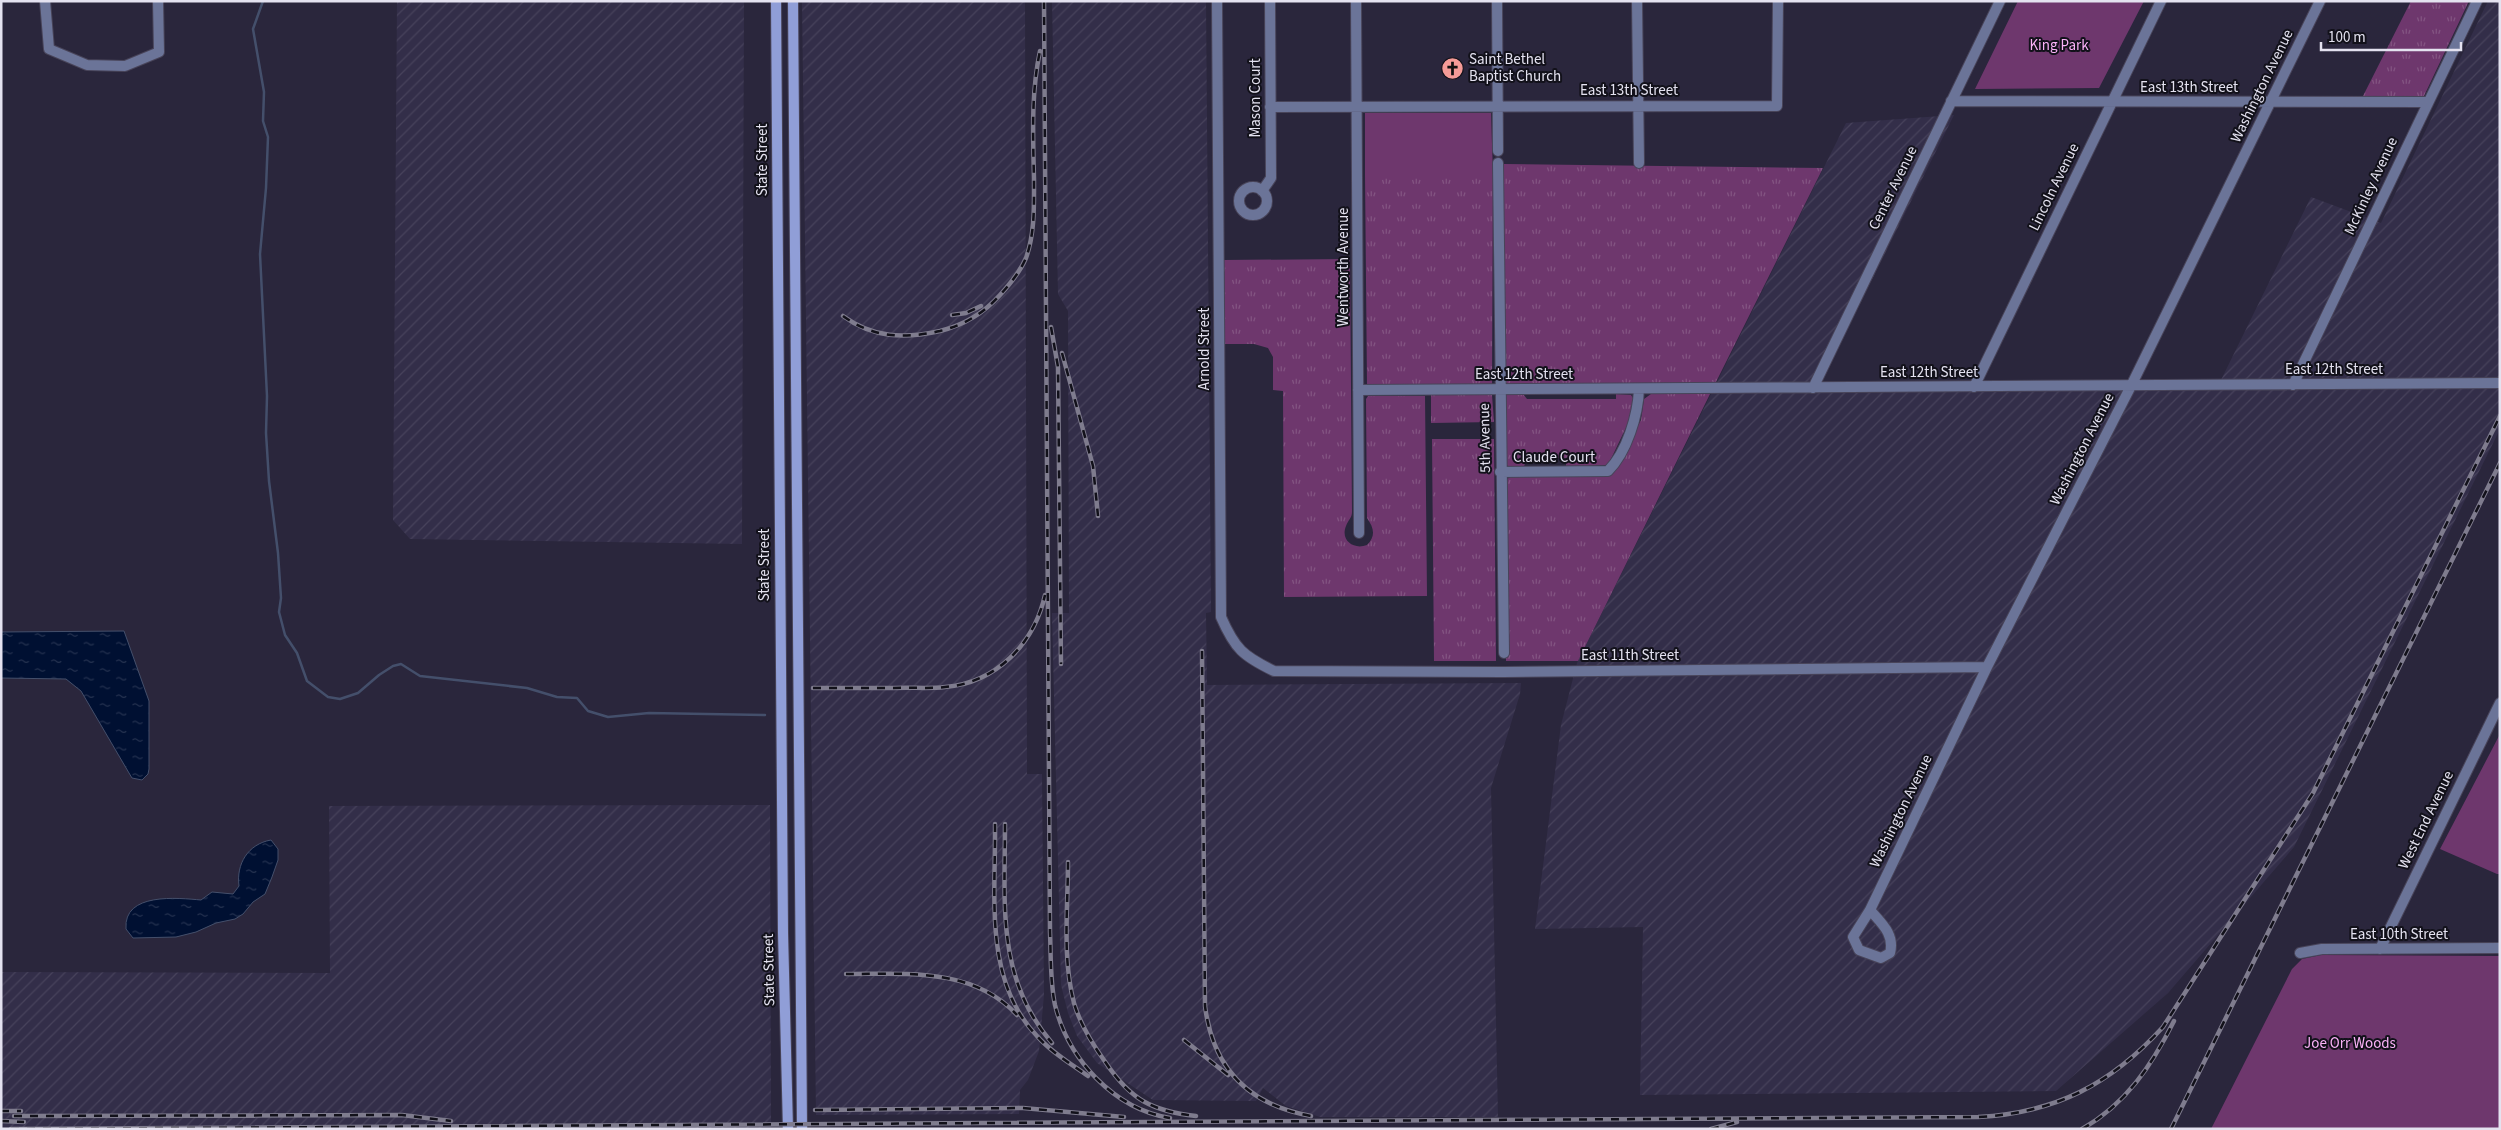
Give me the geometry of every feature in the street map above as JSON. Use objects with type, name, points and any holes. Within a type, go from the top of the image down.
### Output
[{"type":"street","points":[[44,1],[49,49],[87,65],[125,66],[159,52],[158,1]]},
{"type":"street","name":"State Street","points":[[776,1],[783,914],[788,1129]]},
{"type":"street","name":"State Street","points":[[793,1],[802,1129]]},
{"type":"street","name":"Arnold Street","points":[[1217,1],[1220,617],[1231,640],[1249,658],[1274,670]]},
{"type":"street","name":"Mason Court","points":[[1262,191],[1271,178],[1270,1]]},
{"type":"street","name":"Wentworth Avenue","points":[[1356,1],[1359,533]]},
{"type":"street","points":[[1497,1],[1498,151]]},
{"type":"street","points":[[1637,1],[1639,163]]},
{"type":"street","name":"East 13th Street","points":[[1270,107],[1777,106],[1778,1]]},
{"type":"street","name":"Center Avenue","points":[[1813,388],[2000,1]]},
{"type":"street","name":"Lincoln Avenue","points":[[1974,387],[2161,1]]},
{"type":"street","name":"Washington Avenue","points":[[1870,910],[1889,932],[1892,946],[1890,953],[1881,958],[1859,950],[1854,937],[1870,910],[1987,667],[2131,386],[2320,1]]},
{"type":"street","name":"McKinley Avenue","points":[[2293,385],[2477,1]]},
{"type":"street","name":"East 13th Street","points":[[1951,101],[2428,102]]},
{"type":"street","name":"5th Avenue","points":[[1498,163],[1500,472],[1504,653]]},
{"type":"street","name":"East 12th Street","points":[[1358,390],[2500,383]]},
{"type":"street","name":"Claude Court","points":[[1500,472],[1608,471],[1616,461],[1637,417],[1638,389]]},
{"type":"street","name":"East 11th Street","points":[[1274,670],[1503,672],[1987,667]]},
{"type":"street","name":"West End Avenue","points":[[2380,949],[2500,703]]},
{"type":"street","name":"East 10th Street","points":[[2300,953],[2322,949],[2500,948]]},
{"type":"shaded area","points":[[397,1],[744,1],[742,544],[410,539],[393,520]]},
{"type":"shaded area","points":[[802,1],[1025,1],[1027,774],[1042,774],[1044,995],[1039,1051],[1028,1080],[1020,1090],[1019,1114],[816,1115]]},
{"type":"shaded area","points":[[1052,1],[1206,1],[1211,612],[1206,613],[1207,685],[1521,683],[1520,694],[1491,788],[1498,1117],[1320,1117],[1286,1106],[1263,1088],[1256,1101],[1153,1100],[1097,1063],[1077,1036],[1068,1013],[1061,985],[1052,613],[1069,613],[1068,311],[1058,294]]},
{"type":"shaded area","points":[[2488,1],[2500,1],[2500,429],[2294,847],[2168,993],[2056,1091],[1640,1095],[1643,927],[1535,929],[1561,725],[1577,663],[1846,123],[1954,115],[1821,382],[2221,380],[2311,197],[2381,223]]},
{"type":"shaded area","points":[[770,805],[771,1129],[1,1129],[1,972],[330,973],[329,806]]},
{"type":"green space","name":"King Park","points":[[2018,1],[2144,1],[2099,88],[1975,89]]},
{"type":"green space","points":[[2411,1],[2469,1],[2424,96],[2363,96]]},
{"type":"green space","points":[[1365,113],[1491,113],[1493,174],[1365,174]]},
{"type":"green space","points":[[1503,164],[1823,168],[1715,384],[1505,385]]},
{"type":"green space","points":[[1365,174],[1493,174],[1492,385],[1367,385]]},
{"type":"green space","points":[[1350,259],[1352,512],[1346,526],[1345,536],[1349,543],[1362,546],[1370,542],[1373,535],[1367,518],[1366,399],[1368,396],[1425,396],[1427,596],[1284,597],[1283,391],[1273,390],[1273,357],[1268,348],[1254,344],[1225,344],[1224,260]]},
{"type":"green space","points":[[1508,394],[1523,394],[1527,399],[1616,399],[1616,394],[1631,395],[1634,400],[1632,415],[1610,461],[1606,465],[1569,467],[1566,466],[1566,458],[1526,459],[1524,467],[1511,467],[1506,465],[1505,396]]},
{"type":"green space","points":[[1651,394],[1710,394],[1578,661],[1506,661],[1506,480],[1510,477],[1605,477],[1612,474],[1641,420],[1644,399]]},
{"type":"green space","points":[[1431,395],[1492,395],[1494,422],[1431,423]]},
{"type":"green space","points":[[1432,439],[1494,439],[1496,661],[1434,661]]},
{"type":"green space","points":[[2500,734],[2500,874],[2497,874],[2440,849]]},
{"type":"green space","name":"Joe Orr Woods","points":[[2321,955],[2500,956],[2500,1129],[2211,1129],[2292,969],[2302,959]]},
{"type":"water","points":[[124,631],[149,701],[149,769],[148,774],[142,780],[132,778],[81,691],[66,679],[1,678],[1,632]]},
{"type":"water","points":[[271,840],[278,849],[278,860],[265,894],[253,902],[243,914],[235,919],[216,923],[196,932],[176,937],[133,938],[126,929],[127,917],[133,909],[142,903],[179,898],[201,900],[212,892],[233,894],[239,886],[240,870],[245,856],[256,846]]},
{"type":"waterway","points":[[263,1],[253,29],[264,92],[263,121],[268,137],[260,254],[269,481],[278,553],[281,598],[279,612],[285,635],[297,653],[307,681],[328,697],[340,699],[358,693],[379,675],[393,666],[401,664],[420,676],[527,688],[557,697],[577,698],[588,711],[608,717],[649,713],[765,715]]},
{"type":"railway","points":[[1044,1],[1050,932],[1052,987],[1061,1025],[1082,1062],[1096,1078],[1112,1093],[1130,1104],[1150,1113],[1170,1118]]},
{"type":"railway","points":[[843,316],[877,333],[901,336],[927,334],[957,326],[980,313],[994,302],[1014,278],[1026,258],[1032,229],[1034,199],[1034,99],[1040,51]]},
{"type":"railway","points":[[952,315],[966,313],[981,306]]},
{"type":"railway","points":[[1051,327],[1058,367],[1061,664]]},
{"type":"railway","points":[[1062,353],[1093,466],[1098,516]]},
{"type":"railway","points":[[11,1129],[1978,1117],[2006,1114],[2057,1102],[2080,1092],[2123,1065],[2163,1027],[2313,793],[2500,416]]},
{"type":"railway","points":[[2171,1129],[2500,463]]},
{"type":"railway","points":[[813,688],[939,688],[963,684],[981,678],[1010,658],[1022,645],[1040,613],[1045,595]]},
{"type":"railway","points":[[1202,651],[1205,1006],[1209,1028],[1216,1048],[1226,1066],[1252,1093],[1269,1103],[1289,1111],[1311,1116]]},
{"type":"railway","points":[[995,824],[994,908],[996,936],[1000,963],[1008,989],[1020,1014],[1037,1036],[1055,1053],[1088,1076]]},
{"type":"railway","points":[[1005,824],[1005,911],[1013,966],[1021,993],[1034,1018],[1052,1043]]},
{"type":"railway","points":[[1068,862],[1066,932],[1068,968],[1074,1003],[1083,1026],[1115,1076],[1134,1095],[1155,1107],[1196,1116]]},
{"type":"railway","points":[[846,974],[914,974],[937,976],[959,981],[980,988],[999,999],[1017,1015]]},
{"type":"railway","points":[[2082,1129],[2112,1108],[2125,1095],[2157,1053],[2174,1021]]},
{"type":"railway","points":[[1184,1040],[1228,1075]]},
{"type":"railway","points":[[815,1110],[1023,1108],[1124,1117]]},
{"type":"railway","points":[[1,1111],[21,1111]]},
{"type":"railway","points":[[14,1116],[402,1115],[451,1121]]},
{"type":"railway","points":[[1,1121],[24,1122]]},
{"type":"railway","points":[[1711,1129],[1737,1122]]},
{"type":"place","name":"Saint Bethel Baptist Church","points":[[1453,68]]}]
